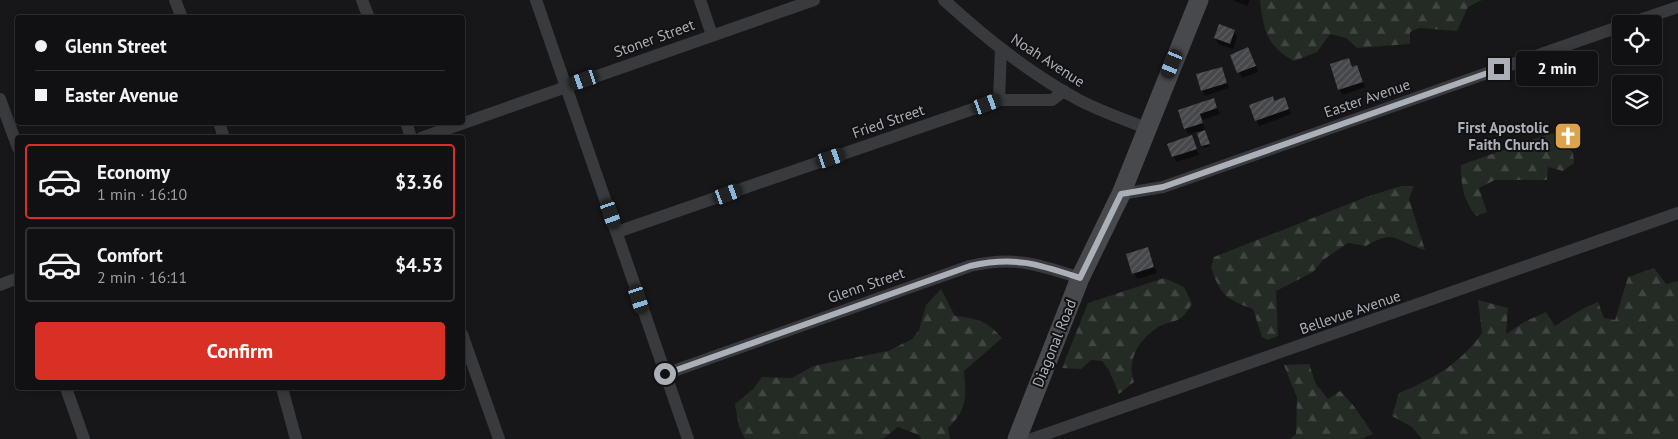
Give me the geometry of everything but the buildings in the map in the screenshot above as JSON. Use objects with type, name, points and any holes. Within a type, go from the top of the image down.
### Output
[{"type":"street","points":[[175,0],[181,15]]},
{"type":"street","points":[[362,0],[368,15]]},
{"type":"street","points":[[536,0],[688,439]]},
{"type":"street","points":[[700,0],[712,35]]},
{"type":"street","name":"Stoner Street","points":[[465,122],[814,0]]},
{"type":"street","name":"Noah Avenue","points":[[944,0],[1001,49],[1064,91],[1080,100],[1146,128]]},
{"type":"street","name":"Diagonal Road","points":[[1017,439],[1080,278],[1121,194],[1199,0]]},
{"type":"street","points":[[1654,15],[1678,7]]},
{"type":"street","name":"Easter Avenue","points":[[1121,194],[1163,187],[1612,29]]},
{"type":"street","points":[[999,100],[1001,49]]},
{"type":"street","name":"Fried Street","points":[[617,232],[999,100],[1052,100],[1064,91]]},
{"type":"street","points":[[0,99],[15,140]]},
{"type":"street","name":"Stoner Street","points":[[428,135],[456,125]]},
{"type":"street","name":"Bellevue Avenue","points":[[1032,439],[1139,404],[1678,213]]},
{"type":"street","name":"Glenn Street","points":[[665,374],[970,266],[988,262],[1018,260],[1040,264],[1080,278]]},
{"type":"street","points":[[0,285],[15,279]]},
{"type":"street","points":[[465,342],[500,439]]},
{"type":"street","points":[[67,390],[84,439]]},
{"type":"street","points":[[283,390],[296,439]]},
{"type":"green space","points":[[1260,0],[1482,0],[1468,7],[1457,31],[1419,28],[1410,32],[1410,44],[1357,48],[1346,38],[1330,34],[1317,52],[1294,61],[1278,50],[1268,36]]},
{"type":"green space","points":[[1560,133],[1573,153],[1574,163],[1563,171],[1548,167],[1547,180],[1495,180],[1479,188],[1487,212],[1476,216],[1468,205],[1464,192],[1461,165],[1549,134]]},
{"type":"green space","points":[[1401,186],[1414,186],[1409,199],[1425,250],[1390,237],[1366,246],[1348,243],[1323,260],[1313,272],[1276,291],[1278,336],[1268,340],[1262,337],[1253,309],[1230,298],[1217,284],[1211,267],[1214,257],[1366,197]]},
{"type":"green space","points":[[1654,268],[1666,284],[1678,281],[1678,439],[1422,439],[1412,427],[1392,416],[1399,393],[1445,369],[1474,344],[1482,333],[1478,300],[1508,308],[1506,334],[1524,322],[1546,312],[1555,326],[1584,308],[1598,302],[1604,318],[1615,320],[1628,277]]},
{"type":"green space","points":[[1164,278],[1184,287],[1192,304],[1180,319],[1160,326],[1141,343],[1133,357],[1132,373],[1134,382],[1119,394],[1109,370],[1102,361],[1091,360],[1081,369],[1062,368],[1088,303]]},
{"type":"green space","points":[[941,289],[955,316],[981,321],[991,327],[1002,338],[964,371],[964,402],[959,415],[948,428],[950,439],[921,439],[919,435],[898,427],[883,439],[745,439],[739,427],[735,404],[753,389],[762,377],[792,378],[813,366],[888,351],[912,339],[919,330],[926,305]]},
{"type":"green space","points":[[1309,364],[1316,384],[1328,399],[1340,391],[1353,405],[1373,434],[1361,439],[1289,439],[1296,434],[1297,398],[1284,365]]},
{"type":"place","name":"First Apostolic Faith Church","points":[[1568,136]]},
{"type":"route","points":[[665,374],[970,266],[988,262],[1018,260],[1040,264],[1080,278],[1121,194],[1163,187],[1499,69]]}]
